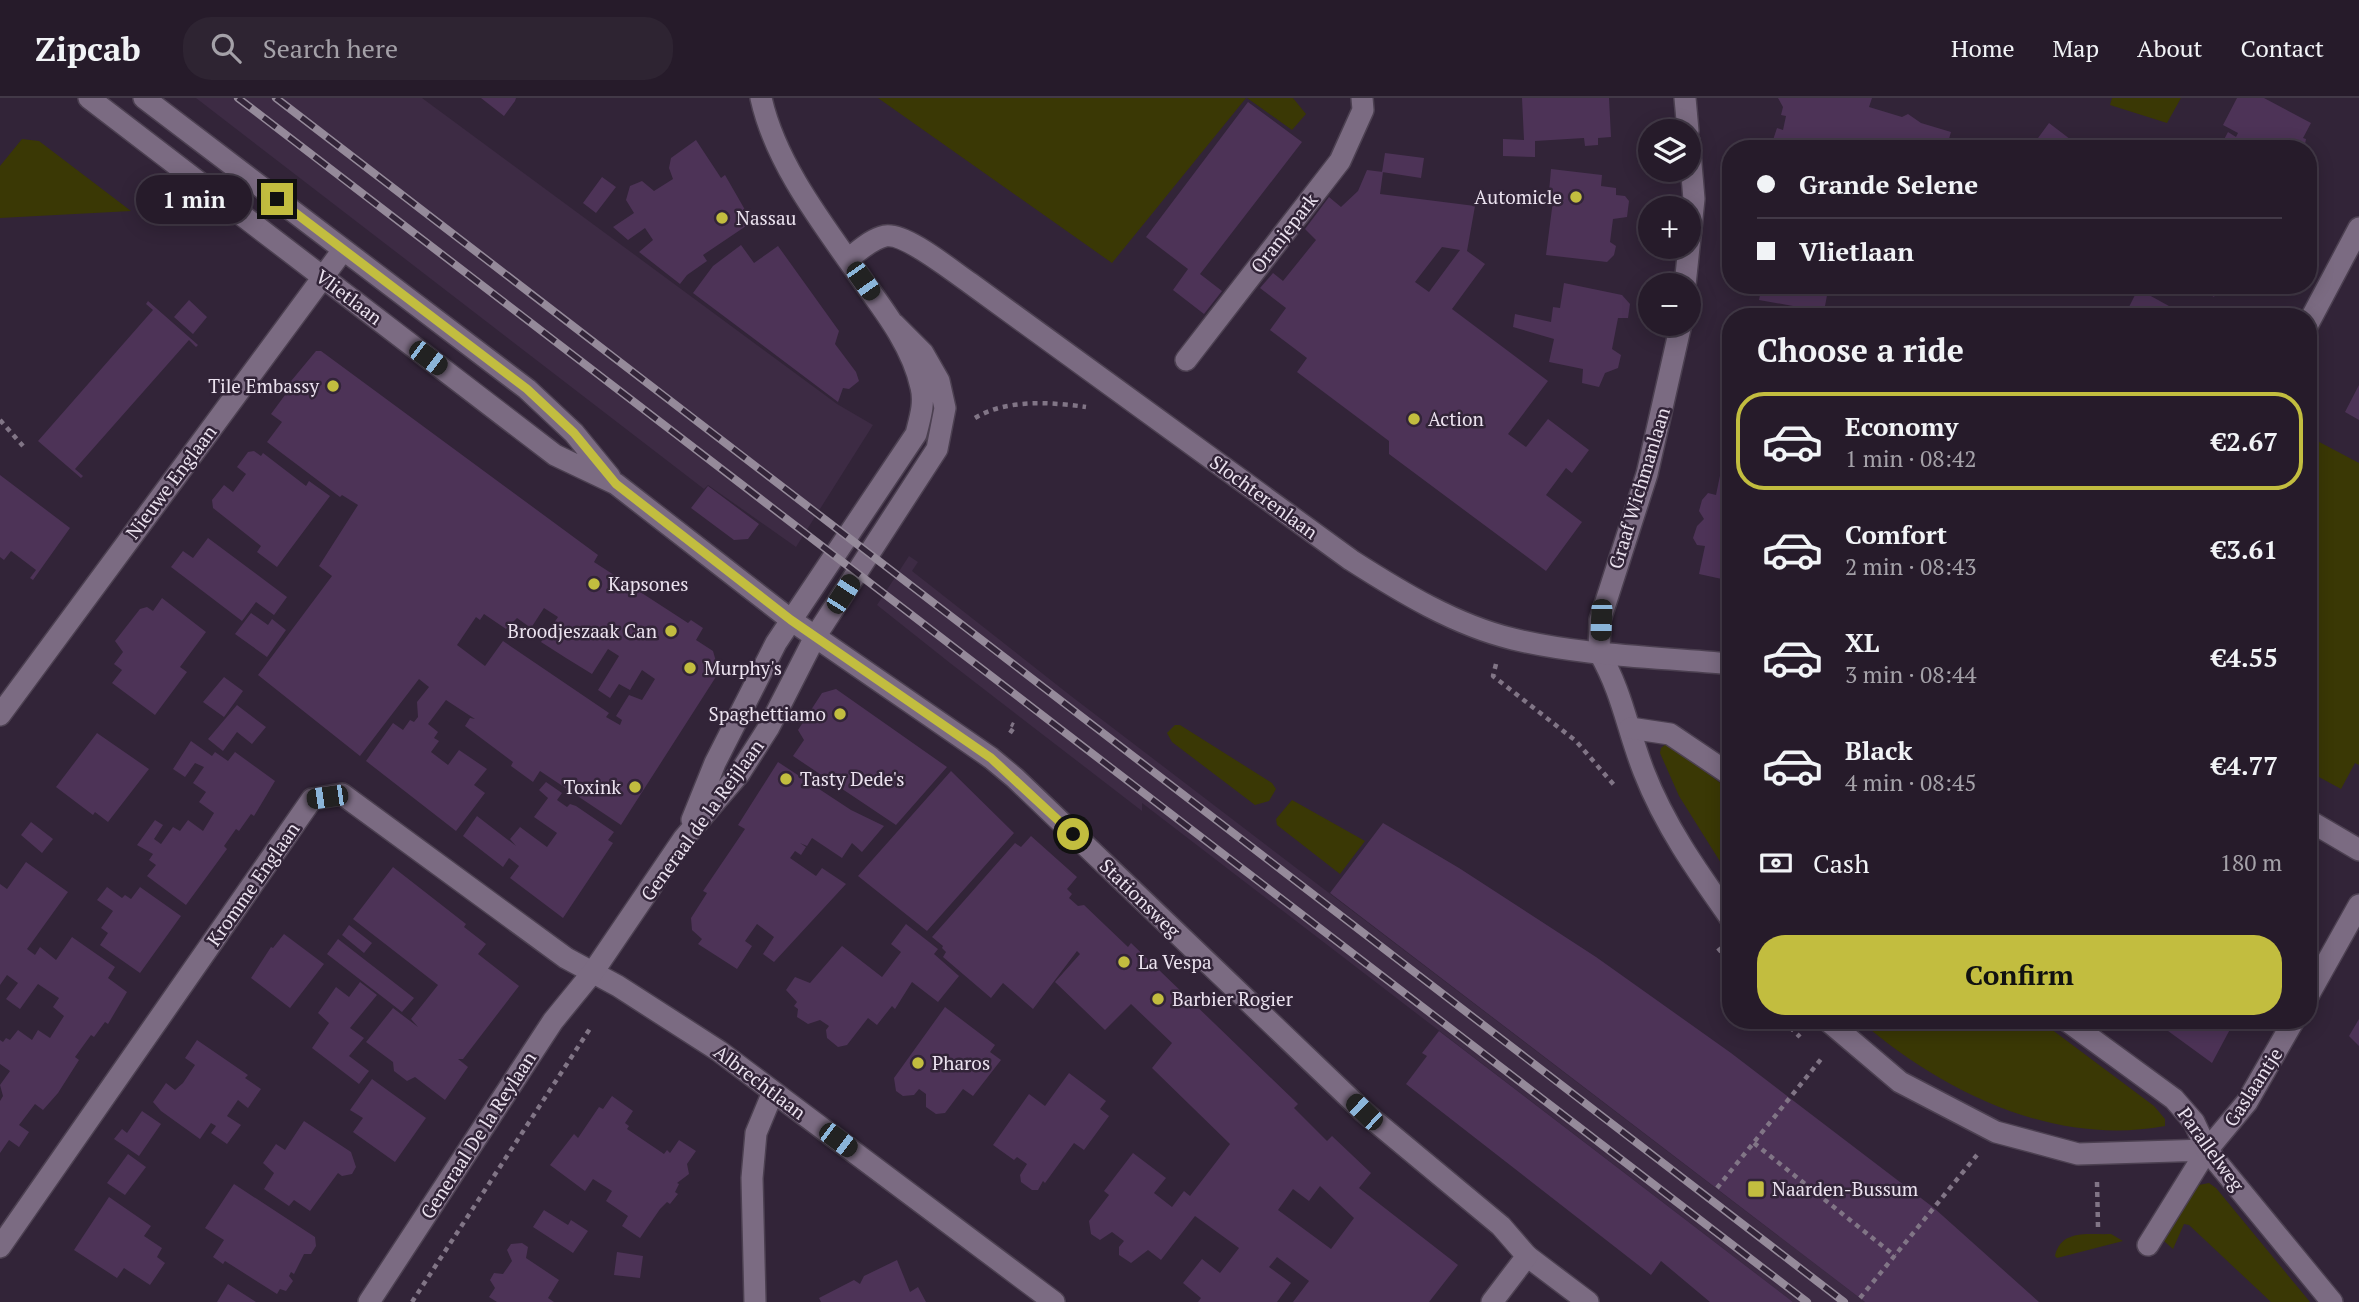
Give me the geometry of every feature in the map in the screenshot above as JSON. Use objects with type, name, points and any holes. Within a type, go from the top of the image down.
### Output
[{"type":"street","name":"Vlietlaan","points":[[89,98],[555,455],[616,484],[815,637]]},
{"type":"street","name":"Vlietlaan","points":[[144,98],[527,389],[574,433],[616,484]]},
{"type":"street","points":[[761,98],[766,121],[791,171],[848,259],[894,324],[923,353],[939,381],[946,408],[937,449]]},
{"type":"street","name":"Oranjepark","points":[[1186,359],[1340,161],[1363,110],[1362,98]]},
{"type":"street","points":[[1685,98],[1687,119]]},
{"type":"street","points":[[1686,273],[1694,199],[1693,182]]},
{"type":"street","points":[[2316,308],[2359,228]]},
{"type":"street","name":"Slochterenlaan","points":[[848,259],[880,238],[900,238],[970,283],[1351,560],[1407,596],[1503,636],[1600,652],[1722,663]]},
{"type":"street","name":"Nieuwe Englaan","points":[[0,715],[343,250]]},
{"type":"street","points":[[684,838],[715,763],[776,643],[916,434],[923,407],[921,387],[894,324]]},
{"type":"street","name":"Graaf Wichmanlaan","points":[[1600,652],[1601,620],[1606,596],[1647,474],[1678,336]]},
{"type":"street","name":"Generaal de la Reijlaan","points":[[593,971],[684,838],[739,774],[815,637],[937,449]]},
{"type":"street","name":"Stationsweg","points":[[815,637],[991,758],[1015,778],[1364,1112],[1502,1226],[1527,1256],[1588,1302]]},
{"type":"street","points":[[1600,652],[1617,683],[1643,771],[1671,834],[1722,906]]},
{"type":"street","points":[[1630,728],[1670,734],[1722,769]]},
{"type":"street","name":"Kromme Englaan","points":[[0,1247],[312,799],[342,794],[566,958],[593,971]]},
{"type":"street","points":[[2317,825],[2359,850]]},
{"type":"street","points":[[2317,980],[2359,905]]},
{"type":"street","name":"Albrechtlaan","points":[[593,971],[719,1051],[1054,1302]]},
{"type":"street","name":"Generaal De la Reylaan","points":[[369,1302],[553,1021],[593,971]]},
{"type":"street","points":[[1838,1029],[1900,1082],[1996,1132],[2078,1154],[2207,1150]]},
{"type":"street","name":"Parallelweg","points":[[2078,1029],[2174,1099],[2194,1122],[2207,1150],[2332,1302]]},
{"type":"street","name":"Gaslaantje","points":[[2148,1245],[2207,1150],[2247,1102],[2289,1029]]},
{"type":"street","points":[[755,1302],[754,1155],[756,1133],[773,1092]]},
{"type":"street","points":[[1492,1302],[1527,1256]]},
{"type":"path","points":[[937,449],[978,416],[998,405],[1066,404],[1092,408]]},
{"type":"path","points":[[0,420],[23,446]]},
{"type":"path","points":[[1503,636],[1493,676],[1576,741],[1616,788]]},
{"type":"path","points":[[1716,945],[1722,953]]},
{"type":"path","points":[[1717,1188],[1822,1058]]},
{"type":"path","points":[[1860,1298],[1996,1132]]},
{"type":"path","points":[[1754,1143],[1895,1256]]},
{"type":"shaded area","points":[[196,98],[422,98],[837,404],[873,425],[796,547],[708,485],[704,489]]},
{"type":"shaded area","points":[[878,98],[1246,98],[1112,263]]},
{"type":"shaded area","points":[[1247,98],[1293,98],[1306,114],[1292,130]]},
{"type":"shaded area","points":[[2112,98],[2181,98],[2167,123],[2110,105]]},
{"type":"shaded area","points":[[22,139],[39,141],[131,211],[0,218],[0,166]]},
{"type":"shaded area","points":[[2317,441],[2359,463],[2359,765],[2355,763],[2341,789],[2317,776]]},
{"type":"shaded area","points":[[909,556],[918,562],[912,571],[1071,696],[1865,1302],[1793,1302],[1142,803],[1142,811],[950,663],[877,605]]},
{"type":"shaded area","points":[[1175,725],[1180,725],[1272,783],[1276,789],[1269,801],[1255,805],[1172,742],[1167,733]]},
{"type":"shaded area","points":[[1667,743],[1722,784],[1722,865],[1679,796],[1660,753]]},
{"type":"shaded area","points":[[1292,800],[1365,841],[1340,874],[1277,825],[1276,819]]},
{"type":"shaded area","points":[[1870,1029],[2051,1029],[2154,1106],[2165,1119],[2165,1126],[2123,1130],[2081,1128],[2041,1120],[2001,1108],[1962,1090],[1891,1046]]},
{"type":"shaded area","points":[[2209,1183],[2216,1188],[2310,1302],[2271,1302],[2189,1225],[2184,1224],[2173,1249],[2164,1241],[2194,1186]]},
{"type":"shaded area","points":[[2111,1234],[2123,1241],[2057,1258],[2055,1256],[2058,1247],[2069,1237]]},
{"type":"building","points":[[481,98],[516,98],[504,116]]},
{"type":"building","points":[[1522,98],[1609,98],[1611,137],[1598,138],[1598,145],[1585,146],[1584,138],[1535,141],[1535,157],[1503,156],[1503,139],[1524,140]]},
{"type":"building","points":[[1778,98],[1872,98],[1869,107],[1902,117],[1908,114],[1921,123],[1951,132],[1949,140],[1773,140],[1777,128],[1783,130],[1786,116],[1781,115],[1783,107]]},
{"type":"building","points":[[2237,98],[2264,98],[2311,123],[2303,138],[2306,140],[2224,140],[2228,132],[2236,137],[2238,133],[2223,125]]},
{"type":"building","points":[[1248,102],[1302,142],[1200,274],[1222,291],[1204,314],[1173,290],[1188,269],[1146,237]]},
{"type":"building","points":[[2049,123],[2071,140],[2037,140]]},
{"type":"building","points":[[696,140],[721,178],[725,175],[752,222],[703,255],[707,261],[687,275],[680,284],[639,252],[653,240],[645,228],[628,240],[613,227],[634,213],[626,200],[630,186],[642,181],[654,191],[673,179],[669,168],[671,158]]},
{"type":"building","points":[[1385,153],[1424,158],[1421,178],[1382,172]]},
{"type":"building","points":[[1551,169],[1602,175],[1601,186],[1616,188],[1616,195],[1625,196],[1629,201],[1627,217],[1613,219],[1610,242],[1616,246],[1614,255],[1607,262],[1546,255],[1554,193],[1549,192]]},
{"type":"building","points":[[1367,170],[1383,172],[1380,194],[1475,206],[1467,251],[1485,264],[1452,309],[1548,381],[1508,434],[1526,447],[1548,419],[1589,450],[1572,473],[1566,468],[1546,495],[1582,522],[1546,571],[1389,454],[1389,441],[1297,372],[1307,358],[1270,330],[1286,308],[1260,288],[1273,273],[1283,281],[1316,240],[1305,229],[1329,197],[1341,207],[1358,191]],"holes":[[[1442,247],[1460,250],[1429,292],[1415,282]]]},
{"type":"building","points":[[602,177],[616,187],[596,213],[583,203]]},
{"type":"building","points":[[741,245],[754,263],[778,246],[839,331],[835,344],[856,372],[859,381],[849,389],[843,388],[838,402],[693,293],[713,266]]},
{"type":"building","points":[[1564,283],[1622,295],[1630,304],[1628,318],[1618,318],[1612,349],[1621,355],[1618,368],[1605,373],[1599,387],[1582,383],[1583,369],[1549,362],[1554,339],[1513,327],[1515,314],[1551,322],[1553,307],[1560,308]]},
{"type":"building","points":[[1760,294],[1827,294],[1825,306],[1838,308],[1793,308],[1759,300]]},
{"type":"building","points":[[2136,294],[2147,294],[2173,308],[2131,308],[2129,307]]},
{"type":"building","points":[[189,300],[207,317],[193,334],[174,317]]},
{"type":"building","points":[[148,301],[198,345],[196,347],[189,340],[75,469],[83,476],[81,478],[38,441],[153,310],[146,304]]},
{"type":"building","points":[[316,351],[321,351],[598,555],[594,562],[688,623],[691,620],[703,628],[696,640],[713,651],[719,672],[621,825],[540,771],[533,782],[511,766],[513,762],[465,726],[470,718],[475,719],[446,700],[428,724],[438,732],[434,738],[439,741],[431,752],[448,765],[459,750],[487,769],[474,785],[485,793],[456,831],[366,761],[393,723],[403,730],[410,720],[414,722],[418,717],[417,702],[429,687],[419,679],[360,756],[258,675],[332,576],[319,566],[358,505],[342,495],[340,497],[267,442],[282,422],[271,414],[285,395],[282,392]],"holes":[[[544,608],[558,617],[541,642],[566,658],[592,674],[608,649],[619,656],[598,690],[610,698],[619,684],[630,690],[642,670],[655,679],[642,700],[629,695],[616,716],[622,720],[620,725],[606,717],[609,713],[503,641],[485,666],[457,645],[476,617],[480,620],[484,614],[506,629],[517,618],[531,628]]]},
{"type":"building","points":[[2359,385],[2359,420],[2345,412]]},
{"type":"building","points":[[254,451],[261,456],[263,453],[306,486],[309,481],[330,496],[277,567],[257,552],[261,546],[213,508],[212,500],[224,485],[233,492],[246,474],[237,467],[248,452]]},
{"type":"building","points":[[1722,466],[1722,579],[1699,574],[1705,546],[1697,545],[1693,538],[1697,526],[1704,519],[1699,511],[1702,500],[1708,493],[1716,495]]},
{"type":"building","points":[[0,475],[70,528],[33,580],[30,578],[36,570],[11,551],[4,560],[0,557]]},
{"type":"building","points":[[708,486],[759,524],[748,539],[734,540],[691,508]]},
{"type":"building","points":[[208,538],[287,597],[274,615],[256,602],[242,621],[171,567],[183,551],[193,558]]},
{"type":"building","points":[[162,598],[206,632],[180,667],[187,672],[155,715],[112,683],[122,670],[114,664],[123,652],[115,641],[140,609],[147,607],[153,611]]},
{"type":"building","points":[[251,613],[268,625],[272,619],[286,630],[267,657],[235,634]]},
{"type":"building","points":[[224,677],[243,691],[224,717],[203,702]]},
{"type":"building","points":[[836,689],[947,767],[896,825],[793,756],[804,740],[798,730],[822,693]]},
{"type":"building","points":[[237,705],[266,727],[252,744],[237,732],[223,751],[208,739]]},
{"type":"building","points":[[97,733],[149,769],[108,822],[95,812],[93,815],[56,787]]},
{"type":"building","points":[[191,741],[212,756],[215,752],[228,761],[235,752],[275,781],[254,816],[251,814],[239,831],[236,829],[224,846],[227,849],[186,905],[147,876],[156,865],[149,860],[153,854],[137,845],[155,820],[163,825],[154,839],[161,844],[173,827],[180,831],[188,820],[203,831],[214,813],[199,802],[206,792],[193,783],[204,767],[195,763],[185,777],[173,769]]},
{"type":"building","points":[[778,762],[851,810],[884,826],[862,852],[852,843],[842,858],[812,838],[807,846],[800,843],[806,847],[801,855],[795,851],[790,858],[816,876],[822,868],[846,884],[774,962],[763,954],[774,937],[757,924],[745,941],[752,946],[737,969],[698,944],[702,939],[692,930],[691,918],[707,893],[703,891],[745,829],[738,825]]},
{"type":"building","points":[[951,771],[1014,833],[927,931],[858,876]]},
{"type":"building","points":[[546,782],[562,793],[557,800],[567,807],[570,804],[576,806],[614,832],[608,840],[613,843],[563,918],[510,878],[519,866],[509,858],[503,867],[463,836],[477,816],[516,846],[510,839],[520,827],[547,847],[557,833],[534,817],[548,798],[539,790]]},
{"type":"building","points":[[31,822],[53,839],[42,853],[21,835]]},
{"type":"building","points":[[1383,823],[1459,868],[1596,957],[1731,1053],[1934,1208],[2039,1302],[1865,1302],[1330,893]]},
{"type":"building","points":[[1031,836],[1077,877],[1067,889],[1072,894],[1069,898],[1078,906],[1084,905],[1128,947],[1131,943],[1298,1104],[1294,1108],[1327,1141],[1332,1136],[1371,1173],[1359,1188],[1458,1265],[1429,1302],[1293,1302],[1309,1281],[1277,1257],[1269,1267],[1291,1283],[1277,1302],[1198,1302],[1201,1298],[1183,1283],[1202,1259],[1220,1273],[1239,1248],[1195,1216],[1161,1260],[1148,1250],[1131,1263],[1119,1255],[1119,1247],[1124,1241],[1112,1232],[1100,1240],[1091,1234],[1089,1221],[1109,1195],[1104,1191],[1133,1153],[1166,1178],[1154,1193],[1172,1207],[1184,1191],[1190,1196],[1230,1144],[1152,1068],[1172,1043],[1131,1004],[1105,1030],[1055,982],[1080,954],[1077,951],[1033,1009],[1003,983],[991,998],[943,957],[946,952],[943,946],[932,937],[1015,843],[1021,847]],"holes":[[[1320,1186],[1354,1218],[1331,1249],[1278,1210],[1293,1189],[1309,1201]]]},
{"type":"building","points":[[26,862],[68,892],[27,949],[35,955],[40,947],[56,960],[72,937],[115,967],[108,978],[127,992],[108,1024],[105,1022],[94,1037],[91,1035],[75,1057],[79,1060],[58,1093],[43,1110],[35,1104],[19,1125],[29,1132],[19,1147],[9,1140],[0,1153],[0,1101],[3,1096],[0,1085],[10,1071],[0,1064],[0,1040],[10,1040],[18,1030],[32,1040],[38,1030],[50,1038],[64,1016],[53,1007],[59,998],[38,984],[20,1009],[6,999],[18,983],[7,975],[0,985],[0,884],[7,889]]},
{"type":"building","points":[[393,867],[466,924],[464,927],[486,944],[478,954],[519,986],[463,1059],[458,1059],[468,1067],[445,1100],[415,1077],[407,1081],[394,1071],[393,1062],[366,1042],[393,1008],[418,1027],[411,1019],[438,985],[353,919]]},
{"type":"building","points":[[107,887],[122,898],[125,895],[131,899],[140,887],[181,916],[140,973],[100,945],[108,933],[101,928],[113,911],[97,900]]},
{"type":"building","points":[[906,924],[938,949],[934,954],[959,976],[938,1002],[912,982],[895,1009],[892,1006],[877,1025],[868,1018],[847,1045],[838,1047],[827,1038],[826,1030],[829,1026],[820,1020],[808,1024],[797,1017],[798,1009],[794,1006],[797,1002],[786,990],[795,977],[810,983],[842,946],[882,977],[901,952],[891,944]]},
{"type":"building","points":[[349,925],[372,943],[364,953],[342,935]]},
{"type":"building","points":[[284,934],[324,964],[290,1008],[251,978],[271,947],[273,948]]},
{"type":"building","points":[[338,939],[414,998],[402,1012],[327,954]]},
{"type":"building","points":[[360,982],[377,995],[350,1028],[364,1038],[349,1056],[369,1071],[359,1084],[312,1048],[329,1023],[318,1013],[336,987],[349,997]]},
{"type":"building","points":[[945,1007],[995,1045],[990,1052],[1001,1060],[973,1096],[963,1089],[945,1113],[936,1114],[926,1107],[926,1094],[919,1089],[914,1095],[903,1096],[896,1091],[894,1078]]},
{"type":"building","points":[[2359,1019],[2359,1046],[2349,1036]]},
{"type":"building","points":[[2165,1029],[2230,1029],[2212,1063]]},
{"type":"building","points":[[1439,1031],[1793,1302],[1710,1302],[1661,1261],[1651,1275],[1406,1084],[1427,1056],[1422,1053]]},
{"type":"building","points":[[197,1040],[248,1075],[245,1078],[261,1089],[248,1108],[238,1100],[227,1116],[241,1125],[227,1144],[211,1133],[216,1126],[211,1123],[200,1139],[161,1111],[153,1102],[166,1083],[175,1090],[183,1083],[195,1065],[185,1058]]},
{"type":"building","points":[[1069,1073],[1106,1101],[1100,1109],[1109,1116],[1084,1150],[1074,1143],[1045,1183],[1043,1181],[1038,1190],[1032,1190],[1021,1182],[1020,1175],[1027,1164],[1017,1157],[1014,1160],[993,1145],[1029,1094],[1045,1106]]},
{"type":"building","points":[[372,1079],[426,1118],[395,1162],[353,1132],[363,1118],[350,1110]]},
{"type":"building","points":[[612,1096],[633,1111],[625,1123],[629,1126],[627,1129],[664,1154],[667,1150],[670,1153],[679,1140],[696,1151],[687,1164],[689,1174],[677,1183],[679,1184],[675,1192],[678,1194],[670,1204],[667,1202],[660,1209],[640,1238],[622,1226],[628,1216],[606,1201],[612,1191],[593,1179],[585,1191],[550,1165],[574,1134],[578,1138],[599,1107],[603,1109]]},
{"type":"building","points":[[142,1111],[161,1124],[139,1156],[114,1139],[122,1129],[127,1133]]},
{"type":"building","points":[[304,1121],[351,1152],[356,1167],[352,1174],[342,1176],[338,1173],[310,1211],[294,1200],[289,1206],[264,1189],[274,1173],[263,1163],[276,1144],[285,1150]]},
{"type":"building","points":[[128,1154],[146,1167],[125,1195],[107,1183]]},
{"type":"building","points":[[234,1184],[315,1237],[316,1246],[311,1254],[304,1254],[294,1274],[291,1272],[289,1276],[293,1281],[286,1291],[280,1289],[277,1294],[225,1261],[223,1264],[213,1257],[224,1240],[205,1228]]},
{"type":"building","points":[[109,1197],[151,1226],[144,1236],[162,1248],[157,1257],[165,1263],[150,1285],[124,1268],[117,1278],[74,1250]]},
{"type":"building","points":[[544,1210],[568,1225],[571,1220],[588,1231],[573,1253],[533,1227]]},
{"type":"building","points":[[522,1243],[528,1247],[526,1258],[559,1280],[548,1298],[554,1302],[497,1302],[489,1297],[495,1288],[490,1280],[494,1273],[503,1274],[512,1261],[507,1250],[511,1244]]},
{"type":"building","points":[[617,1252],[643,1256],[640,1278],[614,1275]]},
{"type":"building","points":[[897,1260],[910,1292],[918,1287],[926,1302],[821,1302],[819,1298],[854,1280],[860,1284],[864,1276]]},
{"type":"building","points":[[228,1284],[256,1302],[217,1302]]},
{"type":"railway","points":[[238,98],[1807,1302]]},
{"type":"railway","points":[[276,98],[1844,1302]]},
{"type":"place","name":"Automicle","points":[[1576,197]]},
{"type":"place","name":"Nassau","points":[[722,218]]},
{"type":"place","name":"Tile Embassy","points":[[333,386]]},
{"type":"place","name":"Action","points":[[1414,419]]},
{"type":"place","name":"Kapsones","points":[[594,584]]},
{"type":"place","name":"Broodjeszaak Can","points":[[671,631]]},
{"type":"place","name":"Murphy's","points":[[690,668]]},
{"type":"place","name":"Spaghettiamo","points":[[840,714]]},
{"type":"place","name":"Tasty Dede's","points":[[786,779]]},
{"type":"place","name":"Toxink","points":[[635,787]]},
{"type":"place","name":"La Vespa","points":[[1124,962]]},
{"type":"place","name":"Barbier Rogier","points":[[1158,999]]},
{"type":"place","name":"Pharos","points":[[918,1063]]},
{"type":"place","name":"Naarden-Bussum","points":[[1756,1189]]},
{"type":"route","points":[[277,199],[527,389],[574,433],[616,484],[791,620],[991,758],[1073,834]]}]
